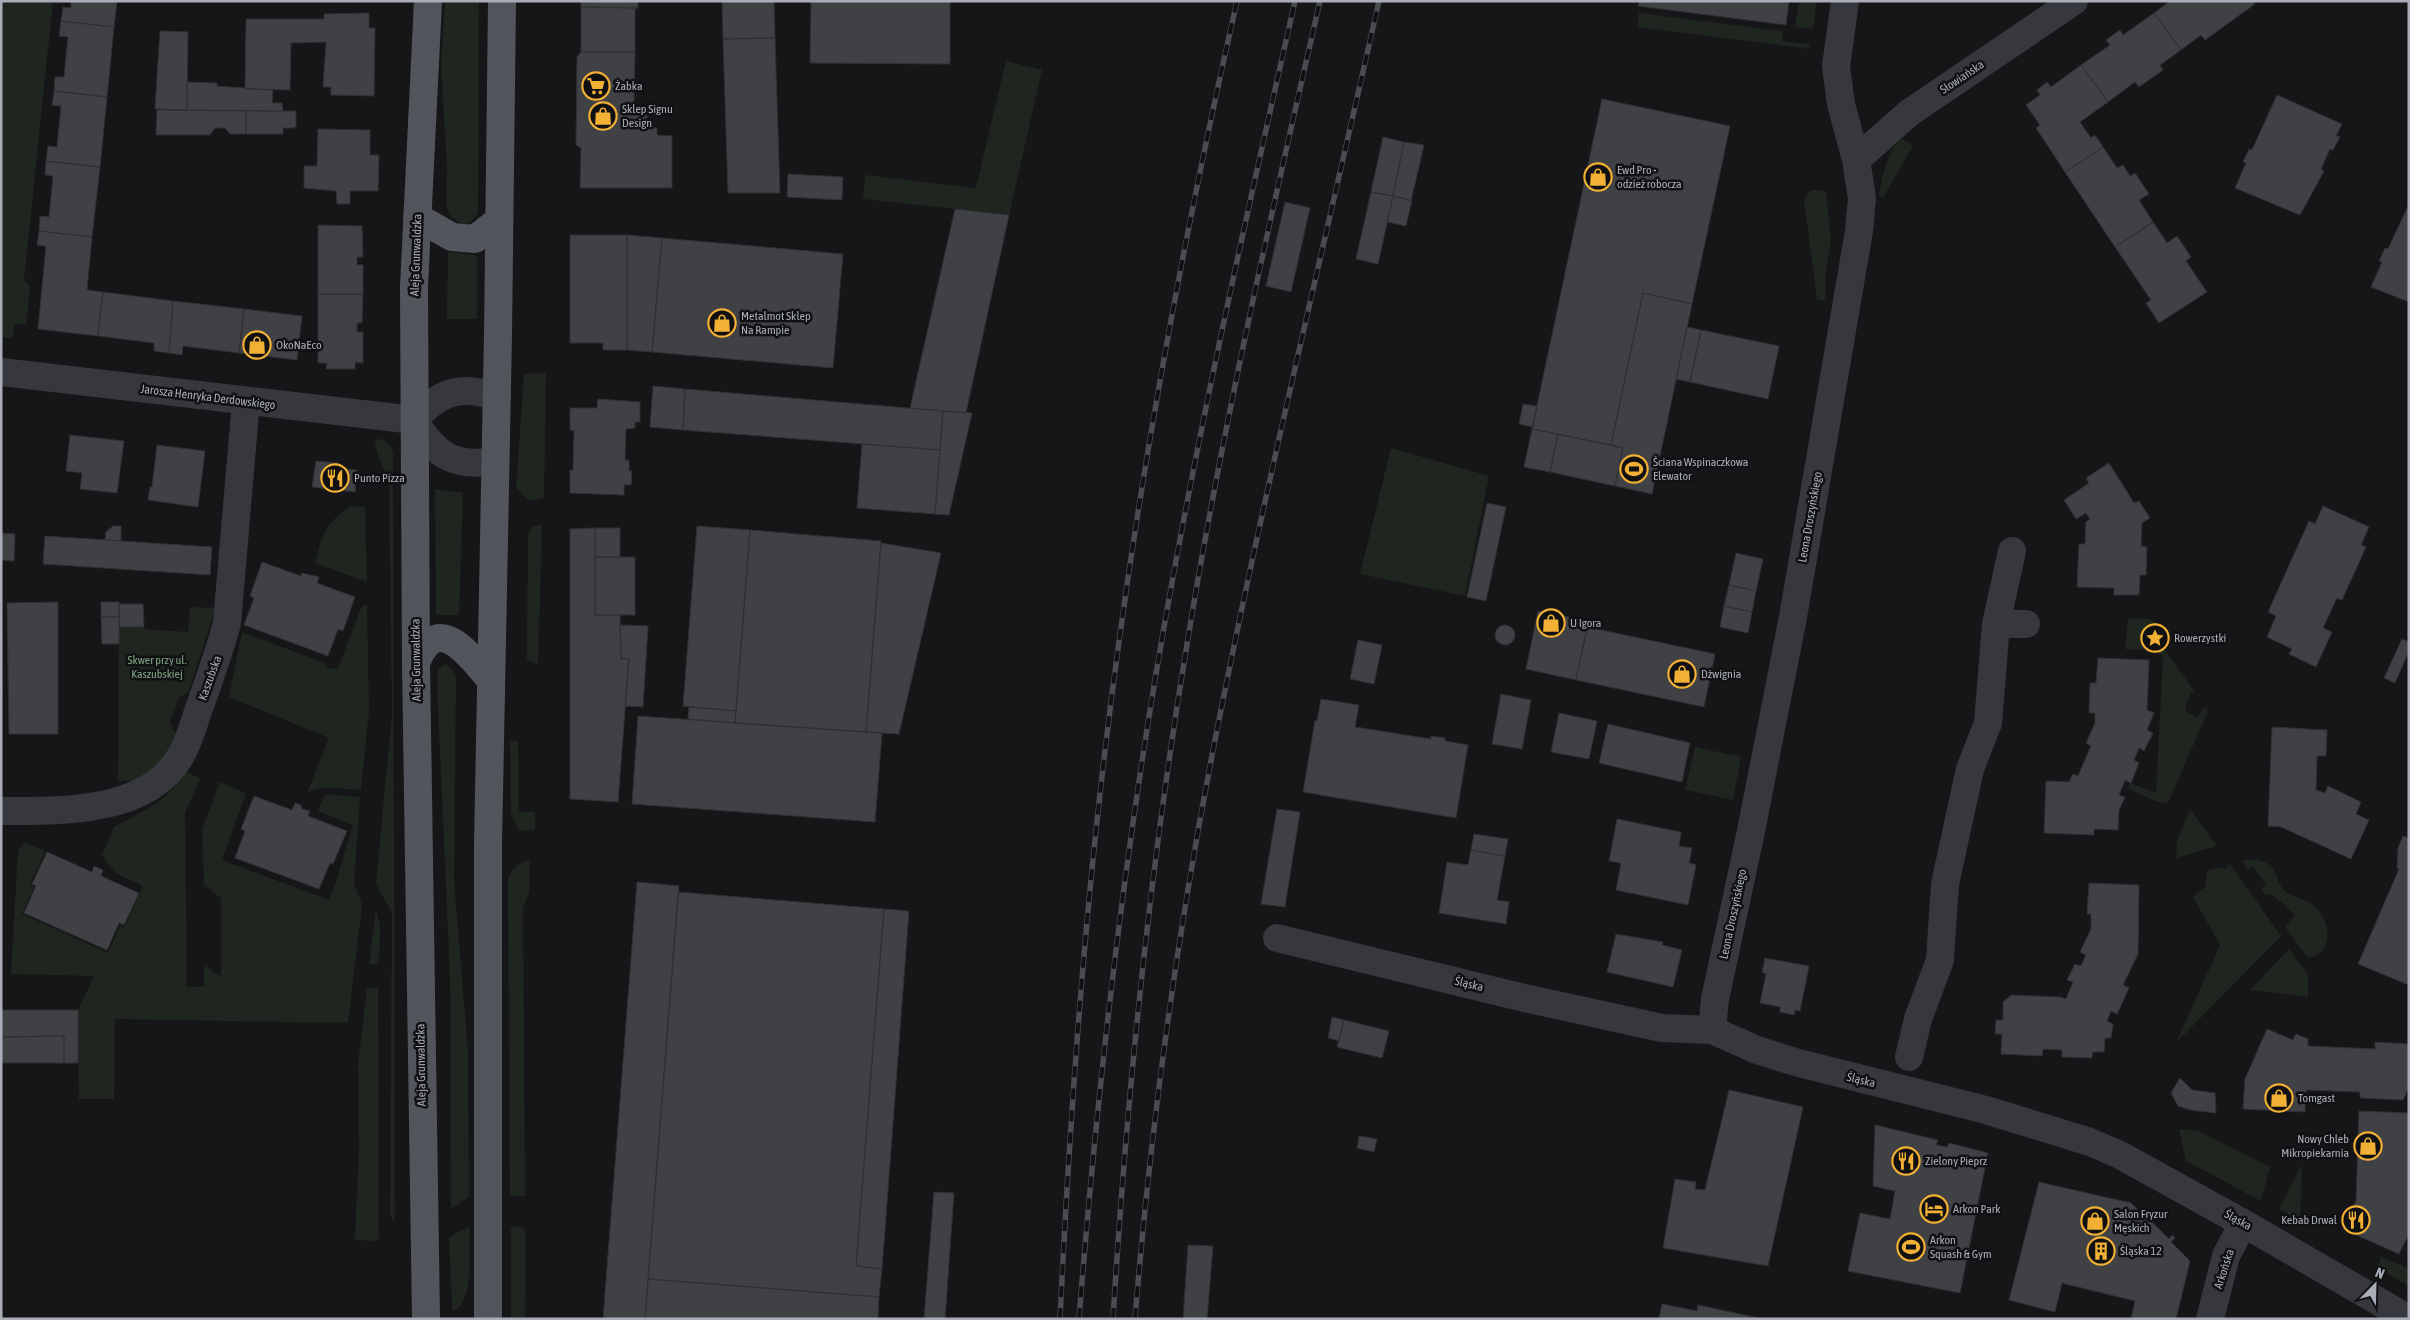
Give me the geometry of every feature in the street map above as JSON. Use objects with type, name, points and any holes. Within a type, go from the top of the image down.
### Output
[{"type":"main road","name":"Aleja Grunwaldzka","points":[[426,1319],[416,663],[414,287],[428,1]]},
{"type":"main road","points":[[488,1319],[490,678],[497,397],[502,1]]},
{"type":"main road","points":[[417,218],[452,237],[475,239],[499,220]]},
{"type":"main road","points":[[416,663],[421,650],[428,642],[437,638],[448,639],[458,644],[490,678]]},
{"type":"street","name":"Leona Droszyńskiego","points":[[1712,1030],[1717,992],[1793,617],[1859,231],[1862,198],[1856,160],[1841,104],[1836,66],[1845,1]]},
{"type":"street","name":"Słowiańska","points":[[1856,160],[1909,113],[2074,1]]},
{"type":"street","name":"Jarosza Henryka Derdowskiego","points":[[1,372],[414,420]]},
{"type":"street","points":[[495,461],[474,465],[446,457],[433,447],[414,420],[437,398],[451,392],[482,391],[497,397]]},
{"type":"street","name":"Kaszubska","points":[[1,811],[74,809],[102,806],[133,795],[165,775],[184,749],[221,645],[226,623],[246,401]]},
{"type":"street","points":[[1909,1057],[1918,1019],[1940,960],[1945,884],[1970,770],[1988,723],[1996,624],[2012,551]]},
{"type":"street","points":[[1996,624],[2026,624]]},
{"type":"street","name":"Śląska","points":[[1277,938],[1524,998],[1662,1028],[1712,1030],[1741,1044],[1795,1062],[1986,1110],[2090,1142],[2120,1155],[2243,1222],[2409,1319]]},
{"type":"street","name":"Arkońska","points":[[2210,1319],[2222,1267],[2243,1222]]},
{"type":"green space","points":[[1,1],[53,1],[24,280],[30,287],[26,325],[15,323],[13,338],[1,337]]},
{"type":"green space","points":[[445,1],[479,1],[478,213],[470,223],[462,224],[449,215],[446,203],[447,167],[441,65]]},
{"type":"green space","points":[[1799,1],[1817,1],[1813,29],[1795,27]]},
{"type":"green space","points":[[1639,13],[1783,31],[1782,41],[1809,44],[1809,49],[1637,27]]},
{"type":"green space","points":[[1006,61],[1042,70],[1009,215],[863,199],[865,175],[976,188]]},
{"type":"green space","points":[[1903,139],[1913,146],[1883,198],[1879,196],[1886,164],[1893,148]]},
{"type":"green space","points":[[1811,190],[1826,191],[1831,239],[1826,269],[1825,301],[1817,299],[1804,200]]},
{"type":"green space","points":[[448,252],[477,257],[477,319],[447,319]]},
{"type":"green space","points":[[546,373],[544,498],[530,501],[516,488],[524,374]]},
{"type":"green space","points":[[375,439],[387,442],[393,452],[395,1223],[390,1216],[392,913],[376,884],[392,713],[389,484],[376,449]]},
{"type":"green space","points":[[1391,448],[1489,476],[1465,596],[1360,574]]},
{"type":"green space","points":[[435,489],[463,493],[459,615],[436,615]]},
{"type":"green space","points":[[351,506],[365,507],[367,582],[315,563],[326,530],[335,519]]},
{"type":"green space","points":[[542,525],[538,664],[527,660],[528,533],[534,526]]},
{"type":"green space","points":[[367,604],[369,711],[361,790],[326,788],[312,790],[307,793],[329,738],[229,697],[242,632],[325,663],[329,669],[338,668],[361,608]]},
{"type":"green space","name":"Skwer przy ul. Kaszubskiej","points":[[190,607],[214,608],[217,612],[212,619],[188,693],[179,697],[170,722],[180,743],[135,786],[130,780],[118,782],[119,628],[144,627],[144,629],[188,632]]},
{"type":"green space","points":[[2128,618],[2150,619],[2165,628],[2164,649],[2195,692],[2191,693],[2185,708],[2187,712],[2198,718],[2202,709],[2205,707],[2208,711],[2168,803],[2158,802],[2128,789],[2130,783],[2156,793],[2163,656],[2152,650],[2125,649]]},
{"type":"green space","points":[[445,664],[456,675],[454,880],[468,1052],[469,1197],[451,1209],[450,978],[437,683],[438,670]]},
{"type":"green space","points":[[510,740],[518,741],[519,812],[535,812],[535,829],[527,831],[518,829],[511,814]]},
{"type":"green space","points":[[1695,747],[1741,757],[1733,800],[1685,790]]},
{"type":"green space","points":[[186,772],[200,778],[185,813],[187,987],[204,987],[204,965],[221,977],[221,898],[204,885],[202,829],[220,782],[246,793],[222,860],[329,900],[353,825],[318,811],[325,794],[360,797],[354,883],[362,905],[348,1023],[115,1019],[114,1099],[79,1099],[78,1010],[94,976],[11,974],[18,850],[25,843],[45,851],[30,884],[34,887],[22,914],[108,953],[120,926],[124,928],[143,886],[117,874],[102,856],[114,827],[163,799]]},
{"type":"green space","points":[[2190,809],[2217,846],[2176,858],[2177,841]]},
{"type":"green space","points":[[527,860],[530,863],[529,892],[523,908],[525,1196],[510,1196],[508,877],[514,868]]},
{"type":"green space","points":[[2245,860],[2259,860],[2271,865],[2279,883],[2286,892],[2310,903],[2320,912],[2327,928],[2327,936],[2322,950],[2316,955],[2308,958],[2285,927],[2295,915],[2272,894],[2265,895],[2261,889],[2266,885],[2252,866],[2248,870],[2242,862]]},
{"type":"green space","points":[[2230,864],[2281,936],[2176,1043],[2220,945],[2193,897],[2206,886],[2207,870],[2220,867],[2225,869]]},
{"type":"green space","points":[[376,909],[380,926],[379,963],[369,965]]},
{"type":"green space","points":[[2289,949],[2308,974],[2308,997],[2250,990]]},
{"type":"green space","points":[[378,987],[379,1241],[355,1240],[359,1150],[358,1065],[367,988]]},
{"type":"green space","points":[[2179,1129],[2198,1131],[2270,1167],[2261,1201],[2186,1161]]},
{"type":"green space","points":[[2302,1164],[2300,1222],[2279,1209]]},
{"type":"green space","points":[[470,1226],[468,1285],[465,1297],[460,1306],[454,1311],[452,1308],[449,1237]]},
{"type":"green space","points":[[516,1226],[524,1228],[526,1232],[525,1319],[511,1319],[511,1228]]},
{"type":"green space","points":[[2381,1257],[2402,1265],[2409,1270],[2409,1286],[2377,1268]]},
{"type":"building","points":[[71,1],[117,1],[114,27],[61,21],[63,7],[71,8]]},
{"type":"building","points":[[581,1],[638,1],[638,8],[581,7]]},
{"type":"building","points":[[722,1],[774,1],[775,38],[723,39]]},
{"type":"building","points":[[811,1],[950,1],[950,64],[810,63]]},
{"type":"building","points":[[1639,1],[1789,1],[1786,25],[1638,6]]},
{"type":"building","points":[[2170,1],[2253,1],[2255,4],[2205,40],[2201,35],[2181,50],[2154,13]]},
{"type":"building","points":[[581,7],[638,8],[635,9],[635,52],[581,52]]},
{"type":"building","points":[[369,13],[369,28],[375,28],[374,96],[331,95],[331,87],[323,87],[326,42],[291,43],[290,90],[245,89],[246,19],[324,19],[324,14]]},
{"type":"building","points":[[2154,13],[2181,50],[2160,65],[2163,70],[2139,87],[2135,82],[2108,102],[2081,65],[2110,45],[2106,40],[2120,30],[2123,35]]},
{"type":"building","points":[[61,21],[114,27],[107,97],[54,91],[55,77],[64,77],[68,37],[59,36]]},
{"type":"building","points":[[160,31],[188,32],[187,110],[155,109]]},
{"type":"building","points":[[775,38],[780,193],[728,193],[723,39]]},
{"type":"building","points":[[581,52],[635,52],[634,110],[647,110],[647,128],[657,128],[657,135],[672,136],[672,188],[580,188],[581,148],[576,145],[577,57]]},
{"type":"building","points":[[2081,65],[2108,102],[2080,122],[2091,138],[2095,135],[2103,147],[2065,172],[2036,128],[2040,125],[2026,105],[2040,95],[2037,90],[2047,82],[2051,87]]},
{"type":"building","points":[[187,82],[217,83],[217,86],[273,90],[272,103],[282,103],[283,111],[187,110]]},
{"type":"building","points":[[54,91],[107,97],[100,167],[46,161],[48,146],[57,147],[61,106],[52,105]]},
{"type":"building","points":[[2277,95],[2342,124],[2336,136],[2340,137],[2333,150],[2330,149],[2321,169],[2324,171],[2300,215],[2235,188],[2246,163],[2243,162],[2249,149],[2252,150]]},
{"type":"building","points":[[1602,99],[1730,126],[1692,304],[1643,293],[1611,445],[1532,429]]},
{"type":"building","points":[[157,110],[246,111],[246,134],[230,134],[225,128],[215,128],[210,135],[156,135]]},
{"type":"building","points":[[246,111],[296,111],[296,126],[294,128],[283,128],[283,134],[246,134]]},
{"type":"building","points":[[318,129],[370,130],[370,155],[379,155],[378,191],[350,191],[350,204],[337,204],[336,191],[304,188],[304,166],[317,166]]},
{"type":"building","points":[[1383,137],[1404,142],[1393,196],[1371,192]]},
{"type":"building","points":[[1404,142],[1424,145],[1411,201],[1393,196]]},
{"type":"building","points":[[2103,147],[2117,168],[2123,165],[2130,176],[2135,173],[2149,194],[2139,200],[2153,222],[2115,247],[2065,172]]},
{"type":"building","points":[[46,161],[100,167],[92,237],[39,231],[40,216],[49,217],[53,176],[45,175]]},
{"type":"building","points":[[788,174],[843,177],[842,200],[787,197]]},
{"type":"building","points":[[1371,192],[1393,196],[1378,264],[1356,259]]},
{"type":"building","points":[[1393,196],[1412,200],[1406,226],[1387,222]]},
{"type":"building","points":[[1285,202],[1310,208],[1291,292],[1266,286]]},
{"type":"building","points":[[2409,204],[2409,302],[2371,287],[2382,262],[2379,261],[2385,248],[2388,249]]},
{"type":"building","points":[[955,209],[1009,215],[966,413],[910,408]]},
{"type":"building","points":[[2153,222],[2167,243],[2177,236],[2191,257],[2186,261],[2207,292],[2159,323],[2146,303],[2151,300],[2115,247]]},
{"type":"building","points":[[318,225],[362,226],[363,257],[357,257],[357,265],[363,265],[363,294],[318,294]]},
{"type":"building","points":[[39,231],[92,237],[87,290],[103,292],[98,336],[38,329],[46,246],[37,245]]},
{"type":"building","points":[[570,235],[627,235],[627,350],[603,350],[603,343],[570,343]]},
{"type":"building","points":[[627,235],[662,238],[652,352],[627,350]]},
{"type":"building","points":[[662,238],[843,254],[833,368],[652,352]]},
{"type":"building","points":[[103,292],[173,301],[169,353],[154,351],[154,343],[98,336]]},
{"type":"building","points":[[1643,293],[1692,304],[1652,494],[1615,486],[1623,448],[1611,445]]},
{"type":"building","points":[[318,294],[363,294],[362,323],[357,323],[357,332],[363,332],[363,363],[355,362],[355,369],[326,369],[327,363],[318,363]]},
{"type":"building","points":[[173,301],[244,309],[239,353],[183,346],[182,355],[169,353]]},
{"type":"building","points":[[244,309],[302,316],[297,360],[239,353]]},
{"type":"building","points":[[1687,327],[1701,330],[1690,382],[1676,379]]},
{"type":"building","points":[[1701,330],[1779,346],[1768,399],[1690,382]]},
{"type":"building","points":[[653,386],[685,389],[683,430],[650,427]]},
{"type":"building","points":[[685,389],[943,411],[940,450],[683,430]]},
{"type":"building","points":[[598,399],[640,402],[640,422],[635,422],[635,428],[626,429],[625,460],[629,460],[629,471],[632,471],[631,485],[624,485],[624,495],[570,493],[570,470],[573,470],[574,431],[570,430],[570,408],[597,408]]},
{"type":"building","points":[[1523,404],[1537,406],[1533,427],[1519,424]]},
{"type":"building","points":[[943,411],[972,413],[949,515],[935,514]]},
{"type":"building","points":[[1532,429],[1558,434],[1550,472],[1524,467]]},
{"type":"building","points":[[1558,434],[1623,448],[1615,486],[1550,472]]},
{"type":"building","points":[[70,435],[124,441],[117,493],[80,489],[82,473],[66,471]]},
{"type":"building","points":[[862,444],[940,450],[935,514],[857,508]]},
{"type":"building","points":[[157,445],[205,451],[198,507],[148,500],[150,487],[152,487]]},
{"type":"building","name":"Punto Pizza","points":[[316,461],[339,463],[339,468],[357,470],[355,492],[312,487]]},
{"type":"building","points":[[2109,463],[2134,503],[2139,501],[2150,518],[2142,523],[2141,546],[2147,547],[2146,575],[2140,575],[2139,595],[2114,595],[2114,588],[2077,587],[2079,544],[2085,544],[2086,522],[2090,519],[2086,513],[2076,519],[2064,500],[2089,483],[2086,478]]},
{"type":"building","points":[[1487,503],[1506,507],[1486,601],[1467,597]]},
{"type":"building","points":[[2323,506],[2369,527],[2361,545],[2366,547],[2342,600],[2337,598],[2323,628],[2332,632],[2316,667],[2289,654],[2292,649],[2267,637],[2276,616],[2268,612],[2309,521],[2315,524]]},
{"type":"building","points":[[113,526],[121,526],[121,541],[105,540],[106,532]]},
{"type":"building","points":[[697,526],[750,530],[736,711],[683,706]]},
{"type":"building","points":[[595,528],[595,615],[620,615],[621,659],[629,659],[618,802],[570,799],[570,529]]},
{"type":"building","points":[[595,528],[620,528],[620,557],[595,557]]},
{"type":"building","points":[[750,530],[881,541],[866,732],[735,723]]},
{"type":"building","points":[[1,533],[15,534],[14,561],[1,560]]},
{"type":"building","points":[[45,536],[212,547],[210,575],[43,564]]},
{"type":"building","points":[[881,543],[941,553],[899,734],[866,732]]},
{"type":"building","points":[[1736,553],[1763,559],[1756,591],[1729,585]]},
{"type":"building","points":[[595,557],[635,557],[635,615],[595,615]]},
{"type":"building","points":[[262,562],[301,576],[302,573],[319,577],[317,583],[355,597],[343,631],[338,629],[328,656],[244,625],[254,598],[250,596]]},
{"type":"building","points":[[1729,585],[1756,591],[1752,612],[1724,606]]},
{"type":"building","points":[[58,602],[58,734],[9,734],[7,603]]},
{"type":"building","points":[[101,602],[119,602],[119,617],[101,617]]},
{"type":"building","points":[[119,604],[143,604],[144,627],[120,627]]},
{"type":"building","points":[[1724,606],[1752,612],[1748,633],[1720,627]]},
{"type":"building","points":[[1538,611],[1589,621],[1576,680],[1526,669]]},
{"type":"building","points":[[101,617],[119,617],[119,644],[102,644]]},
{"type":"building","points":[[620,625],[648,626],[643,707],[625,706],[629,659],[621,659]]},
{"type":"building","points":[[1505,625],[1512,628],[1515,635],[1512,642],[1505,645],[1498,642],[1495,635],[1498,628]]},
{"type":"building","points":[[1587,627],[1715,654],[1704,707],[1576,680]]},
{"type":"building","points":[[2402,639],[2409,642],[2409,651],[2395,683],[2384,678]]},
{"type":"building","points":[[1358,640],[1382,645],[1374,684],[1350,679]]},
{"type":"building","points":[[2098,658],[2149,660],[2147,710],[2154,713],[2147,730],[2153,733],[2144,751],[2139,748],[2134,760],[2139,763],[2131,783],[2125,780],[2119,795],[2125,797],[2119,810],[2118,830],[2094,829],[2094,835],[2044,833],[2046,781],[2069,782],[2073,774],[2078,776],[2091,746],[2086,743],[2095,723],[2095,713],[2089,713],[2090,683],[2096,683]]},
{"type":"building","points":[[1501,694],[1531,700],[1522,749],[1492,744]]},
{"type":"building","points":[[1321,699],[1359,705],[1355,727],[1431,739],[1431,736],[1445,738],[1445,741],[1468,745],[1456,818],[1303,792],[1315,720],[1317,721]]},
{"type":"building","points":[[689,707],[736,711],[735,723],[688,719]]},
{"type":"building","points":[[1559,713],[1597,721],[1589,759],[1551,752]]},
{"type":"building","points":[[638,716],[882,733],[875,822],[632,804]]},
{"type":"building","points":[[1608,724],[1690,743],[1682,782],[1599,763]]},
{"type":"building","points":[[2272,727],[2327,730],[2326,756],[2317,756],[2316,790],[2325,793],[2328,786],[2361,802],[2356,814],[2369,820],[2351,859],[2281,827],[2268,826]]},
{"type":"building","points":[[254,796],[292,810],[295,803],[301,805],[302,809],[310,811],[308,816],[347,831],[333,864],[330,863],[319,889],[235,858],[245,831],[241,829]]},
{"type":"building","points":[[1277,809],[1300,812],[1285,907],[1261,904]]},
{"type":"building","points":[[1617,819],[1681,832],[1679,846],[1692,848],[1689,863],[1696,865],[1688,905],[1616,890],[1621,863],[1609,861]]},
{"type":"building","points":[[1474,834],[1508,839],[1505,856],[1471,850]]},
{"type":"building","points":[[2403,836],[2409,838],[2409,985],[2358,964],[2399,869],[2397,868],[2398,848]]},
{"type":"building","points":[[1471,850],[1505,856],[1497,900],[1509,902],[1506,924],[1439,913],[1447,862],[1468,865]]},
{"type":"building","points":[[47,852],[92,872],[94,866],[103,870],[101,876],[139,893],[124,925],[119,923],[107,950],[24,913],[36,886],[32,884]]},
{"type":"building","points":[[637,882],[679,886],[645,1319],[603,1319]]},
{"type":"building","points":[[2089,883],[2139,885],[2138,954],[2123,985],[2129,988],[2117,1014],[2111,1011],[2107,1021],[2113,1024],[2111,1038],[2105,1038],[2104,1052],[2093,1052],[2092,1058],[2062,1057],[2062,1050],[2043,1049],[2042,1056],[2001,1054],[2002,1034],[1995,1034],[1996,1020],[2003,1020],[2003,1002],[2011,995],[2060,997],[2066,999],[2073,982],[2067,980],[2075,964],[2081,966],[2086,955],[2080,952],[2091,929],[2091,914],[2087,914]]},
{"type":"building","points":[[678,892],[884,909],[856,1266],[882,1269],[879,1297],[648,1279]]},
{"type":"building","points":[[884,909],[909,911],[882,1269],[856,1266]]},
{"type":"building","points":[[1616,934],[1663,942],[1662,945],[1682,950],[1673,987],[1607,972]]},
{"type":"building","points":[[1765,958],[1809,966],[1800,1011],[1795,1010],[1794,1015],[1780,1012],[1780,1007],[1760,1003],[1766,974],[1762,972]]},
{"type":"building","points":[[1,1010],[78,1010],[78,1063],[64,1063],[64,1036],[1,1037]]},
{"type":"building","points":[[1332,1017],[1344,1020],[1339,1041],[1328,1038]]},
{"type":"building","points":[[1344,1020],[1389,1031],[1382,1058],[1337,1047]]},
{"type":"building","points":[[2267,1029],[2293,1040],[2296,1034],[2308,1039],[2308,1046],[2375,1049],[2375,1042],[2409,1044],[2409,1087],[2403,1100],[2360,1098],[2360,1092],[2306,1090],[2305,1112],[2243,1109],[2245,1079]]},
{"type":"building","points":[[64,1036],[64,1063],[1,1063],[1,1037]]},
{"type":"building","points":[[2180,1078],[2192,1090],[2215,1093],[2216,1113],[2190,1110],[2178,1106],[2171,1093]]},
{"type":"building","points":[[1729,1090],[1803,1107],[1768,1266],[1663,1248],[1675,1179],[1696,1182],[1695,1189],[1705,1190]]},
{"type":"building","points":[[2359,1111],[2409,1113],[2409,1234],[2399,1254],[2343,1229],[2356,1201]]},
{"type":"building","name":"Arkon Park","points":[[1875,1125],[1938,1140],[1936,1145],[1947,1147],[1949,1143],[1988,1153],[1960,1293],[1848,1271],[1860,1213],[1890,1219],[1895,1191],[1873,1186]]},
{"type":"building","points":[[1359,1136],[1377,1139],[1374,1152],[1357,1148]]},
{"type":"building","name":"Śląska 12","points":[[2039,1182],[2131,1203],[2148,1220],[2152,1216],[2155,1219],[2152,1222],[2169,1239],[2172,1235],[2175,1238],[2171,1242],[2190,1261],[2176,1319],[2131,1319],[2135,1301],[2062,1283],[2055,1312],[2009,1300]]},
{"type":"building","points":[[934,1192],[954,1193],[945,1319],[924,1319]]},
{"type":"building","points":[[1188,1245],[1213,1246],[1207,1319],[1183,1319]]},
{"type":"building","points":[[648,1279],[879,1297],[878,1319],[645,1319]]},
{"type":"building","points":[[1662,1304],[1697,1311],[1698,1305],[1759,1318],[1659,1319]]},
{"type":"railway","points":[[1060,1319],[1072,1109],[1083,969],[1096,829],[1116,664],[1129,568],[1160,378],[1196,189],[1237,1]]},
{"type":"railway","points":[[1079,1319],[1104,1048],[1139,778],[1169,599],[1213,374],[1295,1]]},
{"type":"railway","points":[[1113,1319],[1133,1060],[1152,888],[1175,717],[1217,474],[1267,237],[1320,1]]},
{"type":"railway","points":[[1135,1319],[1158,1095],[1179,947],[1204,799],[1236,634],[1379,1]]},
{"type":"place","name":"Żabka","points":[[596,86]]},
{"type":"place","name":"Sklep Signu Design","points":[[603,116]]},
{"type":"place","name":"Ewd Pro - odzież robocza","points":[[1598,177]]},
{"type":"place","name":"Metalmot Sklep Na Rampie","points":[[722,323]]},
{"type":"place","name":"OkoNaEco","points":[[257,345]]},
{"type":"place","name":"Ściana Wspinaczkowa Elewator","points":[[1634,469]]},
{"type":"place","name":"Punto Pizza","points":[[335,478]]},
{"type":"place","name":"U Igora","points":[[1551,623]]},
{"type":"place","name":"Rowerzystki","points":[[2155,638]]},
{"type":"place","name":"Dźwignia","points":[[1682,674]]},
{"type":"place","name":"Tomgast","points":[[2279,1098]]},
{"type":"place","name":"Nowy Chleb Mikropiekarnia","points":[[2368,1146]]},
{"type":"place","name":"Zielony Pieprz","points":[[1906,1161]]},
{"type":"place","name":"Arkon Park","points":[[1934,1209]]},
{"type":"place","name":"Kebab Drwal","points":[[2356,1220]]},
{"type":"place","name":"Salon Fryzur Męskich","points":[[2095,1221]]},
{"type":"place","name":"Arkon Squash & Gym","points":[[1911,1247]]},
{"type":"place","name":"Śląska 12","points":[[2101,1251]]}]
